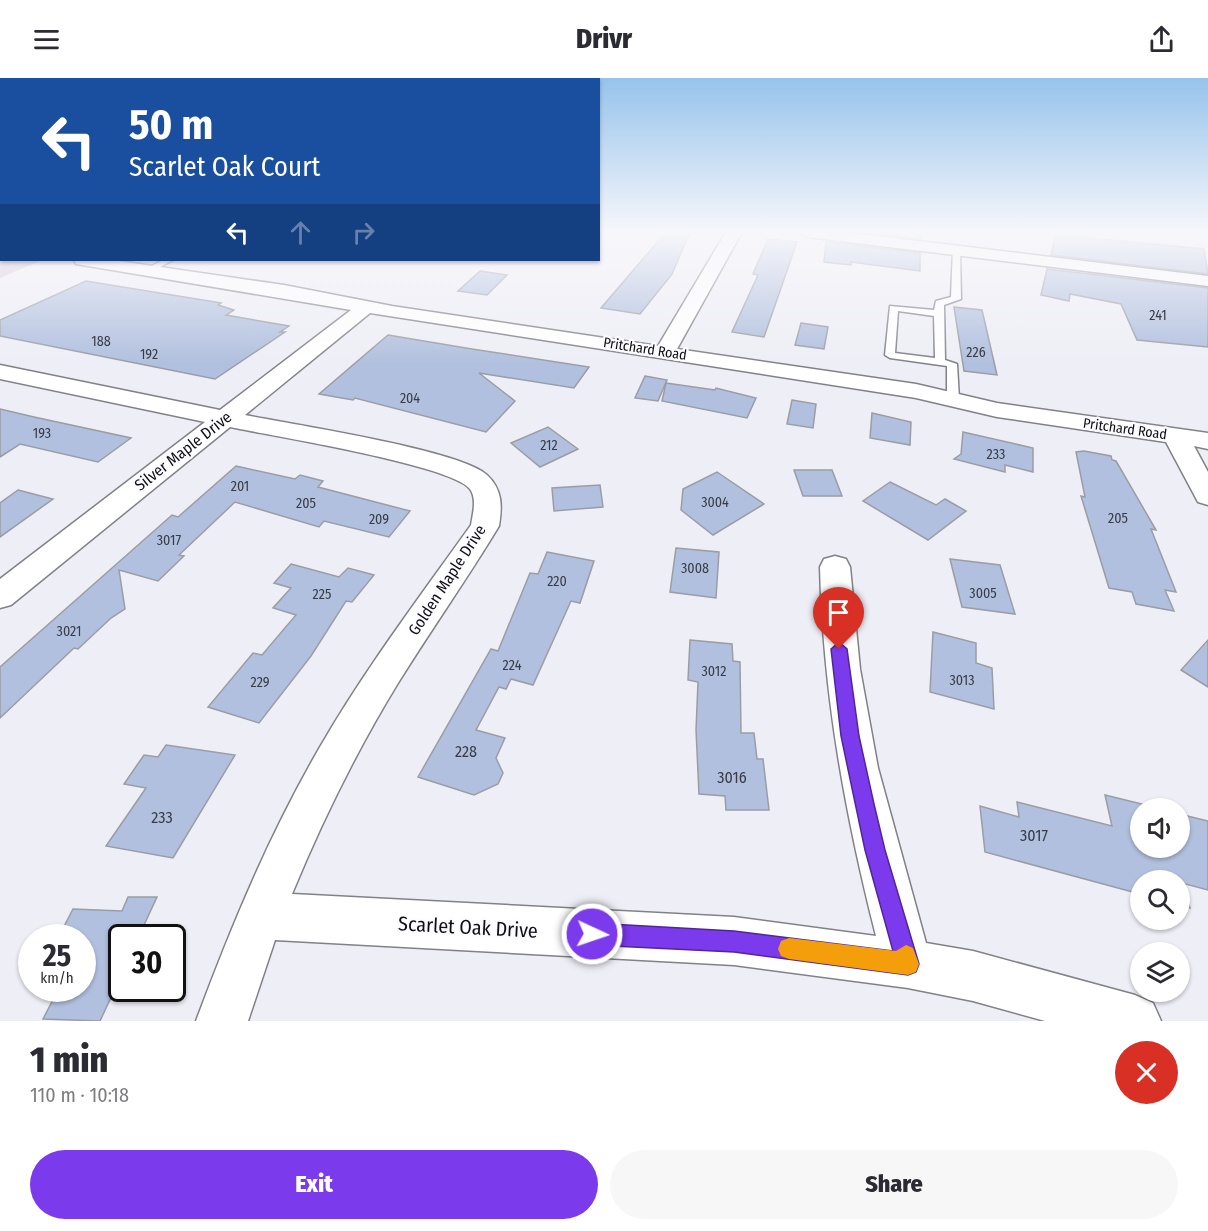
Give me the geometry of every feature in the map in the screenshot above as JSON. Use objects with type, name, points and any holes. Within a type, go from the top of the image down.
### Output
[{"type":"street","name":"Pritchard Road","points":[[183,276],[953,399],[998,410],[1208,441]]},
{"type":"street","points":[[665,352],[709,276]]},
{"type":"street","points":[[1167,276],[1208,281]]},
{"type":"street","name":"Silver Maple Drive","points":[[0,596],[366,307]]},
{"type":"street","name":"Golden Maple Drive","points":[[0,372],[431,461],[466,472],[485,490],[489,507],[485,526],[355,722],[305,813],[260,916],[222,1021]]},
{"type":"street","points":[[1176,437],[1208,496]]},
{"type":"street","points":[[835,567],[836,627],[850,736],[875,850],[908,964]]},
{"type":"street","name":"Scarlet Oak Drive","points":[[260,916],[734,941],[908,964],[973,976],[1135,1021]]},
{"type":"lane","points":[[940,362],[939,303],[956,299],[956,276]]},
{"type":"lane","points":[[939,314],[893,308],[890,355],[952,364],[953,399]]},
{"type":"building","points":[[474,276],[506,276],[487,295],[458,291]]},
{"type":"building","points":[[628,276],[670,276],[640,314],[601,308]]},
{"type":"building","points":[[758,276],[785,276],[764,337],[732,332]]},
{"type":"building","points":[[1045,276],[1106,276],[1208,288],[1208,347],[1137,340],[1121,304],[1070,294],[1069,301],[1041,295]]},
{"type":"building","points":[[86,281],[221,303],[218,305],[234,310],[226,315],[289,326],[280,332],[285,332],[215,379],[0,336],[0,320]]},
{"type":"building","points":[[954,307],[982,310],[997,375],[964,371]]},
{"type":"building","points":[[801,323],[828,327],[824,349],[795,345]]},
{"type":"building","points":[[388,335],[589,367],[574,388],[479,373],[515,401],[486,432],[355,398],[353,400],[319,394]]},
{"type":"building","points":[[645,376],[667,380],[658,401],[635,398]]},
{"type":"building","points":[[666,383],[715,390],[716,388],[756,398],[747,418],[662,401]]},
{"type":"building","points":[[792,400],[816,404],[813,428],[787,424]]},
{"type":"building","points":[[0,409],[131,438],[98,462],[20,444],[0,457]]},
{"type":"building","points":[[872,413],[911,422],[910,445],[870,438]]},
{"type":"building","points":[[548,427],[578,449],[540,467],[511,443]]},
{"type":"building","points":[[963,432],[1033,448],[1033,472],[1005,465],[1005,472],[954,459],[961,454]]},
{"type":"building","points":[[1084,451],[1111,456],[1112,460],[1116,461],[1156,530],[1151,529],[1176,592],[1165,590],[1174,611],[1136,604],[1132,592],[1109,588],[1081,496],[1085,497],[1076,452]]},
{"type":"building","points":[[236,466],[295,479],[300,475],[323,481],[318,487],[410,511],[389,537],[324,521],[319,527],[235,502],[179,555],[184,556],[158,581],[119,570],[125,609],[111,618],[78,649],[74,648],[0,718],[0,667],[172,515],[178,517]]},
{"type":"building","points":[[794,470],[832,470],[842,496],[803,496]]},
{"type":"building","points":[[717,472],[764,504],[713,535],[681,510],[683,489]]},
{"type":"building","points":[[890,482],[936,505],[945,499],[966,511],[928,540],[863,501]]},
{"type":"building","points":[[600,485],[603,507],[554,511],[552,488]]},
{"type":"building","points":[[18,490],[53,499],[0,537],[0,503]]},
{"type":"building","points":[[676,548],[719,552],[716,598],[670,592]]},
{"type":"building","points":[[547,552],[594,561],[580,603],[571,601],[533,685],[511,679],[506,689],[499,687],[476,730],[505,738],[496,758],[503,773],[498,784],[474,795],[418,777],[491,649],[498,651],[530,573],[538,574]]},
{"type":"building","points":[[950,559],[1000,565],[1015,614],[962,607]]},
{"type":"building","points":[[291,564],[339,577],[348,568],[374,575],[352,602],[346,601],[311,656],[259,723],[208,707],[253,653],[262,655],[296,615],[273,608],[291,588],[274,583]]},
{"type":"building","points":[[933,632],[976,643],[976,663],[992,668],[994,709],[930,692]]},
{"type":"building","points":[[690,640],[732,644],[733,661],[740,662],[741,733],[754,733],[757,759],[763,759],[769,810],[726,810],[725,796],[699,794],[696,730],[698,682],[688,680]]},
{"type":"building","points":[[1208,640],[1208,687],[1181,670]]},
{"type":"building","points":[[166,745],[235,755],[173,858],[106,846],[146,788],[124,784],[144,755],[158,757]]},
{"type":"building","points":[[1105,795],[1130,801],[1130,858],[1190,858],[1190,817],[1208,821],[1208,890],[1190,885],[1190,870],[1130,870],[1130,891],[985,852],[980,806],[1019,817],[1017,802],[1112,826]]},
{"type":"building","points":[[128,897],[157,897],[144,924],[108,924],[109,1002],[100,1021],[43,1019],[52,1002],[96,1002],[96,924],[65,924],[73,909],[122,911]]},
{"type":"slow traffic","points":[[789,949],[908,964],[906,956]]},
{"type":"route","points":[[592,934],[734,941],[908,964],[875,850],[850,736],[839,649]]}]
